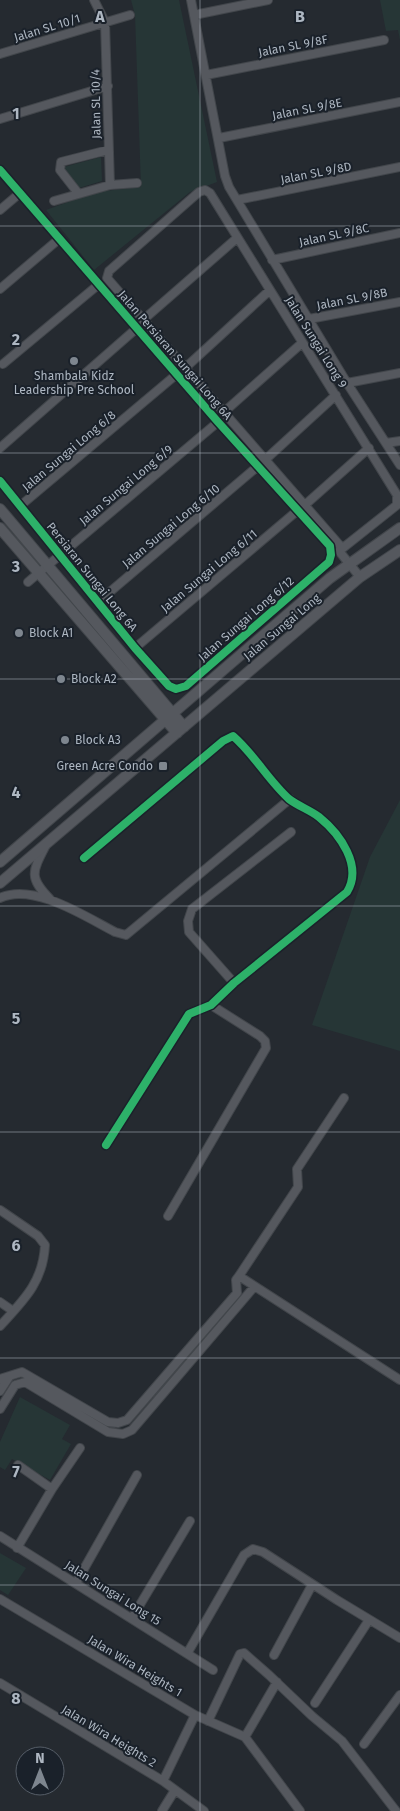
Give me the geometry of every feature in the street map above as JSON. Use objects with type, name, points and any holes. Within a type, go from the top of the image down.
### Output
[{"type":"street","points":[[94,0],[105,22]]},
{"type":"street","points":[[191,0],[225,176],[272,260],[347,383],[400,465]]},
{"type":"street","points":[[194,15],[268,0]]},
{"type":"street","name":"Jalan SL 10/1","points":[[0,54],[130,15]]},
{"type":"street","name":"Jalan SL 10/4","points":[[105,22],[110,185]]},
{"type":"street","name":"Jalan SL 9/8F","points":[[206,75],[384,40]]},
{"type":"street","points":[[0,119],[108,86]]},
{"type":"street","name":"Jalan SL 9/8E","points":[[219,138],[400,102]]},
{"type":"street","points":[[78,193],[60,170],[61,162],[108,150]]},
{"type":"street","name":"Jalan SL 9/8D","points":[[237,200],[400,167]]},
{"type":"street","name":"Jalan Persiaran Sungai Long 6A","points":[[0,170],[218,422],[330,546],[331,555]]},
{"type":"street","points":[[54,201],[110,185],[137,183]]},
{"type":"street","name":"Jalan Sungai Long 9","points":[[143,320],[109,282],[107,275],[109,271],[199,192],[205,190],[210,193],[397,495],[397,505],[342,548]]},
{"type":"street","points":[[0,210],[20,193]]},
{"type":"street","name":"Jalan SL 9/8C","points":[[272,260],[400,233]]},
{"type":"street","points":[[237,238],[143,320],[306,504],[342,548],[338,552],[360,577]]},
{"type":"street","points":[[0,289],[59,239]]},
{"type":"street","points":[[3,364],[98,284]]},
{"type":"street","points":[[185,368],[270,290]]},
{"type":"street","name":"Jalan SL 9/8B","points":[[309,319],[400,302]]},
{"type":"street","points":[[0,448],[137,328]]},
{"type":"street","points":[[224,412],[302,343]]},
{"type":"street","points":[[347,383],[400,373]]},
{"type":"street","name":"Jalan Sungai Long 6/8","points":[[20,506],[177,374]]},
{"type":"street","points":[[266,459],[336,395]]},
{"type":"street","name":"Jalan Sungai Long 6/9","points":[[28,582],[47,564],[218,422]]},
{"type":"street","points":[[386,443],[400,441]]},
{"type":"street","points":[[306,504],[369,448]]},
{"type":"street","name":"Jalan Sungai Long 6/10","points":[[98,602],[258,466]]},
{"type":"street","name":"Persiaran Sungai Long 6A","points":[[0,481],[135,648],[169,686]]},
{"type":"street","points":[[0,509],[47,564],[180,730]]},
{"type":"street","name":"Jalan Sungai Long 6/11","points":[[135,648],[297,511]]},
{"type":"street","points":[[0,528],[169,716]]},
{"type":"street","name":"Jalan Sungai Long","points":[[0,862],[349,563],[400,528]]},
{"type":"street","name":"Jalan Sungai Long","points":[[0,884],[360,577],[400,550]]},
{"type":"street","name":"Jalan Sungai Long 6/12","points":[[169,686],[176,689],[186,686],[329,562],[331,555]]},
{"type":"street","points":[[215,678],[226,691]]},
{"type":"street","points":[[84,858],[223,741],[233,736],[290,799],[332,828],[350,857],[353,868],[353,882],[347,892],[211,1005],[189,1014],[106,1145]]},
{"type":"street","points":[[47,843],[33,869],[34,879],[39,888],[52,900],[115,932],[126,935],[290,799]]},
{"type":"street","points":[[234,984],[189,932],[188,921],[192,909],[291,832]]},
{"type":"street","points":[[0,898],[20,894],[52,900]]},
{"type":"street","points":[[168,1216],[266,1048],[265,1041],[260,1036],[211,1005]]},
{"type":"street","points":[[0,1379],[9,1377],[17,1372],[27,1374],[108,1422],[118,1424],[127,1420],[237,1293],[236,1280],[298,1187],[297,1169],[344,1098]]},
{"type":"street","points":[[0,1210],[38,1236],[45,1245],[44,1260],[38,1282],[0,1326]]},
{"type":"street","points":[[239,1276],[400,1380]]},
{"type":"street","points":[[0,1409],[3,1401],[18,1383],[25,1382],[108,1432],[123,1434],[132,1430],[254,1287]]},
{"type":"street","points":[[0,1302],[13,1311]]},
{"type":"street","points":[[0,1391],[9,1377]]},
{"type":"street","points":[[17,1548],[52,1489],[80,1448]]},
{"type":"street","points":[[18,1465],[52,1489]]},
{"type":"street","points":[[76,1583],[137,1475]]},
{"type":"street","points":[[132,1618],[190,1522]]},
{"type":"street","name":"Jalan Sungai Long 15","points":[[0,1536],[188,1652],[213,1670]]},
{"type":"street","points":[[188,1652],[244,1555],[253,1549],[263,1552],[400,1638]]},
{"type":"street","points":[[274,1655],[312,1584]]},
{"type":"street","name":"Jalan Wira Heights 1","points":[[0,1600],[208,1721]]},
{"type":"street","points":[[315,1703],[369,1620]]},
{"type":"street","points":[[300,1811],[245,1737],[208,1721],[241,1653],[248,1655],[312,1716],[342,1741],[396,1811]]},
{"type":"street","points":[[245,1737],[277,1682]]},
{"type":"street","name":"Jalan Wira Heights 2","points":[[0,1683],[163,1781],[204,1811]]},
{"type":"street","points":[[364,1744],[400,1695]]},
{"type":"street","points":[[163,1781],[195,1715]]},
{"type":"street","points":[[162,1811],[175,1790]]},
{"type":"shaded area","points":[[131,0],[179,0],[217,182],[190,192],[94,270],[46,210],[96,192],[141,187],[135,15]]},
{"type":"shaded area","points":[[380,0],[400,0],[400,40],[398,30],[386,31]]},
{"type":"shaded area","points":[[101,157],[102,181],[79,188],[64,167]]},
{"type":"shaded area","points":[[400,800],[400,1051],[312,1025],[370,857]]},
{"type":"shaded area","points":[[20,1397],[70,1425],[62,1439],[71,1444],[50,1480],[12,1459],[5,1470],[0,1467],[0,1442]]},
{"type":"shaded area","points":[[0,1553],[26,1568],[8,1595],[0,1590]]},
{"type":"cycle path","points":[[0,170],[218,422],[330,546],[331,555],[329,562],[186,686],[176,689],[169,686],[135,648],[0,481]]},
{"type":"cycle path","points":[[84,858],[223,741],[233,736],[289,799],[312,812],[327,824],[347,851],[351,861],[352,872],[347,892],[234,983],[211,1005],[189,1014],[106,1145]]},
{"type":"place","name":"Shambala Kidz Leadership Pre School","points":[[74,361]]},
{"type":"place","name":"Block A1","points":[[19,633]]},
{"type":"place","name":"Block A2","points":[[61,679]]},
{"type":"place","name":"Block A3","points":[[65,740]]},
{"type":"place","name":"Green Acre Condo","points":[[163,766]]}]
